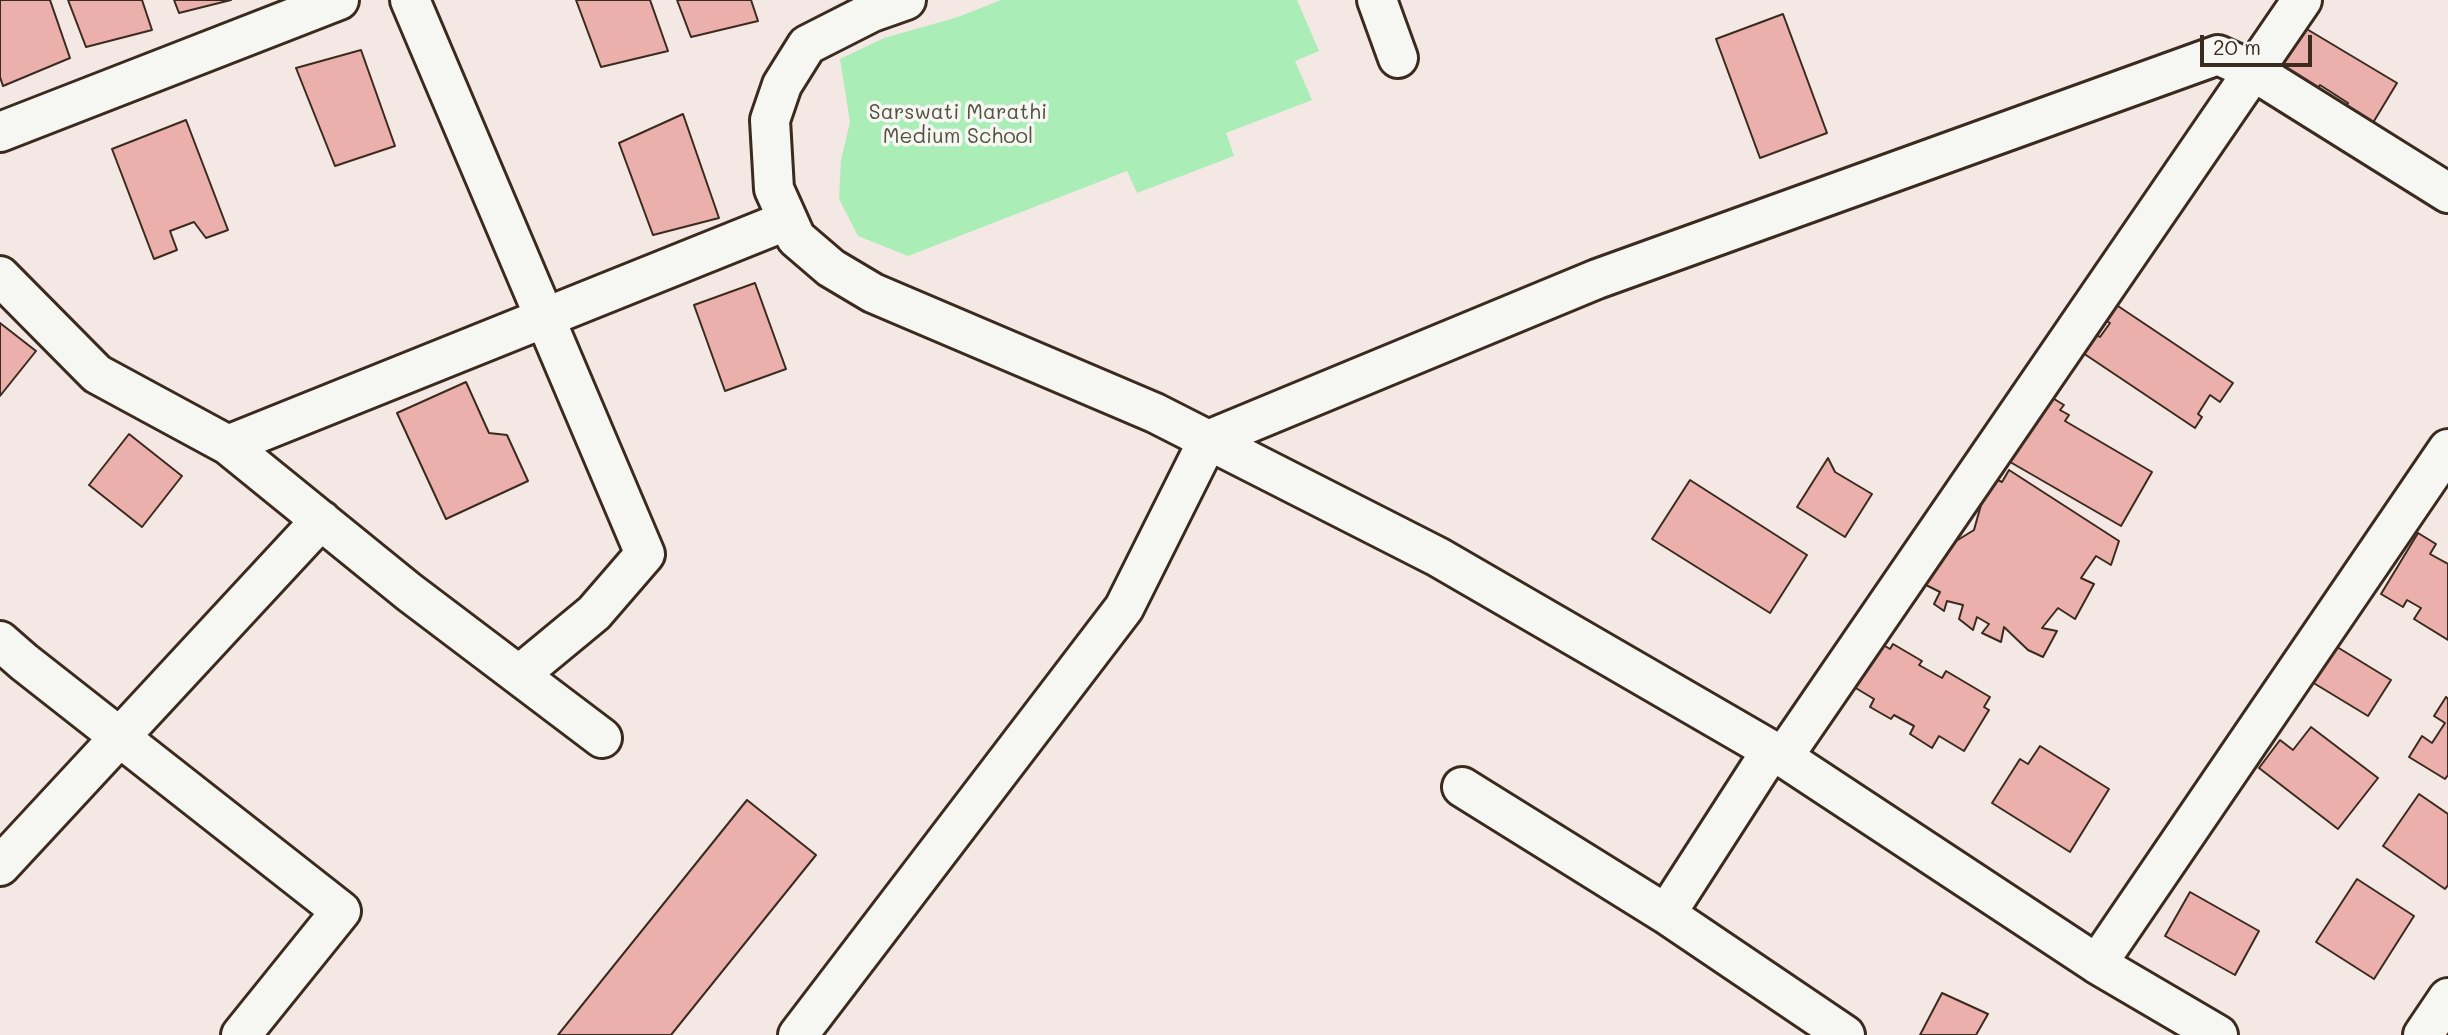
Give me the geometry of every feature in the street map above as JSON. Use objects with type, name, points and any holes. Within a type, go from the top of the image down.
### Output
[{"type":"street","points":[[0,132],[339,0]]},
{"type":"street","points":[[410,0],[645,554],[594,613],[519,675]]},
{"type":"street","points":[[906,0],[872,12],[807,45],[782,85],[770,120],[774,190],[796,238],[831,268],[873,293],[1155,413],[1438,557],[1777,754],[2097,964],[2218,1035]]},
{"type":"street","points":[[1377,0],[1398,58]]},
{"type":"street","points":[[1666,914],[2302,0]]},
{"type":"street","points":[[798,1035],[1124,608],[1208,440],[1597,279],[2218,55],[2253,71],[2448,193]]},
{"type":"street","points":[[228,445],[788,220]]},
{"type":"street","points":[[0,276],[97,374],[228,445],[409,592],[602,737]]},
{"type":"street","points":[[2097,964],[2448,449]]},
{"type":"street","points":[[0,866],[321,520]]},
{"type":"street","points":[[0,641],[341,911],[241,1035]]},
{"type":"street","points":[[1462,787],[1666,914],[1845,1035]]},
{"type":"street","points":[[2423,1035],[2448,998]]},
{"type":"green space","name":"Sarswati Marathi Medium School","points":[[1001,0],[1297,0],[1319,51],[1295,61],[1312,100],[1226,133],[1234,156],[1137,193],[1127,171],[908,256],[858,236],[839,199],[841,160],[850,122],[840,59],[884,38],[958,17]]},
{"type":"building","points":[[0,0],[50,0],[70,58],[3,86],[0,77]]},
{"type":"building","points":[[68,0],[142,0],[152,30],[86,47]]},
{"type":"building","points":[[174,0],[231,0],[179,13]]},
{"type":"building","points":[[576,0],[650,0],[668,51],[601,67]]},
{"type":"building","points":[[677,0],[751,0],[758,21],[691,37]]},
{"type":"building","points":[[1783,14],[1827,133],[1760,158],[1716,39]]},
{"type":"building","points":[[2295,22],[2397,83],[2365,136],[2338,120],[2348,103],[2320,85],[2313,97],[2266,69]]},
{"type":"building","points":[[361,50],[395,146],[335,166],[296,68]]},
{"type":"building","points":[[683,114],[719,218],[653,235],[619,143]]},
{"type":"building","points":[[186,120],[228,230],[206,238],[194,222],[170,231],[177,250],[154,259],[112,149]]},
{"type":"building","points":[[755,283],[786,369],[725,391],[694,305]]},
{"type":"building","points":[[2112,302],[2233,383],[2220,402],[2210,395],[2198,414],[2202,417],[2195,428],[2074,347],[2086,328],[2100,337],[2110,323],[2101,318]]},
{"type":"building","points":[[0,323],[36,351],[0,396]]},
{"type":"building","points":[[466,382],[489,433],[507,435],[528,481],[446,519],[397,413]]},
{"type":"building","points":[[2046,394],[2064,405],[2060,410],[2069,415],[2065,421],[2152,472],[2121,526],[1998,455]]},
{"type":"building","points":[[129,434],[182,476],[142,527],[89,485]]},
{"type":"building","points":[[1828,458],[1835,472],[1872,494],[1845,537],[1797,507]]},
{"type":"building","points":[[2009,470],[2119,541],[2111,565],[2096,556],[2081,578],[2094,584],[2075,619],[2058,608],[2042,628],[2057,631],[2043,657],[2028,650],[2004,627],[2001,642],[1982,633],[1989,624],[1977,617],[1973,630],[1959,619],[1963,605],[1947,601],[1944,611],[1934,604],[1940,592],[1922,583],[1943,549],[1974,530],[1989,476],[2002,482]]},
{"type":"building","points":[[1690,480],[1807,555],[1770,613],[1652,539]]},
{"type":"building","points":[[2418,533],[2436,544],[2430,554],[2448,564],[2448,640],[2414,619],[2421,608],[2407,600],[2403,607],[2381,594]]},
{"type":"building","points":[[1875,640],[1890,649],[1893,644],[1922,661],[1919,665],[1942,678],[1946,671],[1990,697],[1984,707],[1989,710],[1964,751],[1939,736],[1932,748],[1910,734],[1914,726],[1894,715],[1891,719],[1870,707],[1874,699],[1854,687]]},
{"type":"building","points":[[2329,642],[2391,680],[2368,716],[2307,679]]},
{"type":"building","points":[[2446,697],[2448,775],[2445,779],[2409,757],[2422,736],[2432,743],[2445,723],[2434,716]]},
{"type":"building","points":[[2311,727],[2378,778],[2338,829],[2259,768],[2280,740],[2293,750]]},
{"type":"building","points":[[2040,746],[2109,789],[2070,852],[1992,803],[2020,759],[2028,764]]},
{"type":"building","points":[[2419,794],[2448,814],[2448,885],[2445,889],[2383,846]]},
{"type":"building","points":[[747,800],[816,855],[671,1035],[558,1035]]},
{"type":"building","points":[[2357,879],[2414,916],[2374,979],[2316,942]]},
{"type":"building","points":[[2190,892],[2259,931],[2235,975],[2165,936]]},
{"type":"building","points":[[1942,993],[1988,1014],[1976,1035],[1920,1035]]}]
